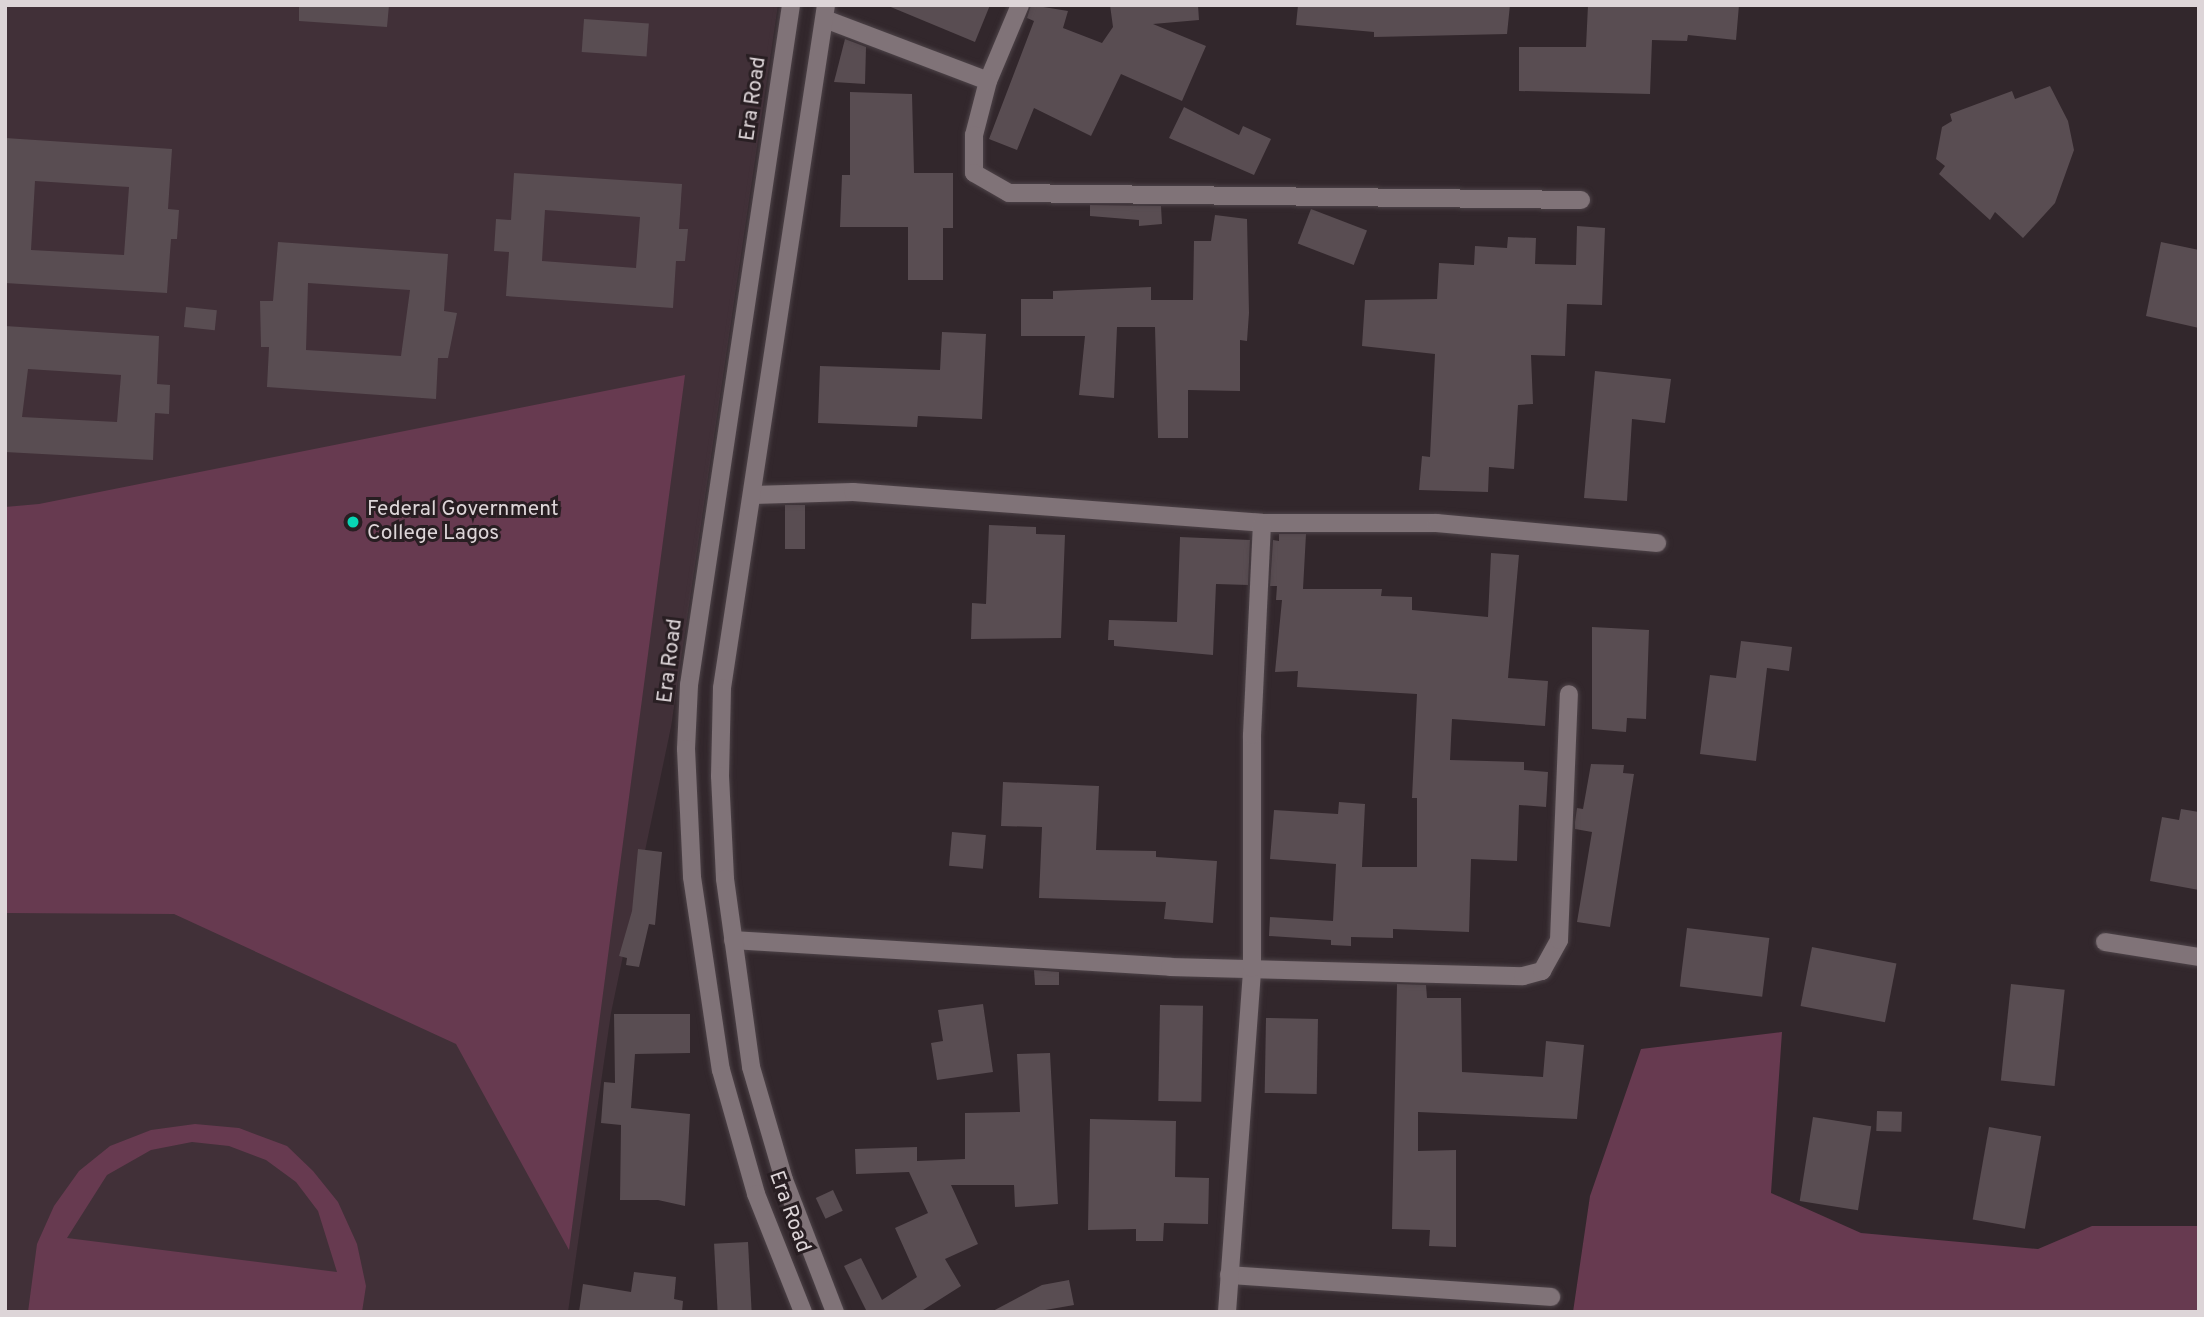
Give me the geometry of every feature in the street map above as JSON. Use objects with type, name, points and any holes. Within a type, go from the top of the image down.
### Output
[{"type":"street","name":"Era Road","points":[[791,5],[690,685],[686,749],[700,954],[721,1070],[756,1194],[803,1312]]},
{"type":"street","points":[[1020,5],[988,81],[974,135],[974,173],[1009,192],[1581,200]]},
{"type":"street","points":[[835,1312],[766,1122],[751,1067],[724,879],[722,688],[826,12],[988,81]]},
{"type":"street","points":[[753,495],[853,492],[1262,523],[1437,523],[1657,543]]},
{"type":"street","points":[[1227,1312],[1252,968],[1252,735],[1262,523]]},
{"type":"street","points":[[733,940],[1252,968],[1523,976],[1542,971],[1559,940],[1569,694]]},
{"type":"street","points":[[2105,942],[2199,957]]},
{"type":"street","points":[[738,1130],[766,1122]]},
{"type":"street","points":[[1229,1275],[1551,1297]]},
{"type":"shaded area","name":"Federal Government College Lagos","points":[[5,5],[778,5],[671,727],[611,1013],[568,1312],[5,1312]]},
{"type":"shaded area","points":[[685,375],[569,1250],[456,1044],[174,914],[5,913],[5,507],[39,504]]},
{"type":"shaded area","points":[[1782,1032],[1771,1193],[1861,1233],[2038,1249],[2092,1226],[2199,1226],[2199,1312],[1573,1312],[1590,1196],[1641,1049]]},
{"type":"shaded area","points":[[195,1124],[239,1128],[287,1146],[313,1171],[338,1202],[357,1244],[366,1286],[362,1312],[28,1312],[37,1244],[54,1206],[79,1171],[110,1146],[151,1130]],"holes":[[[192,1142],[229,1146],[266,1160],[296,1182],[318,1211],[337,1272],[67,1238],[107,1175],[151,1150]]]},
{"type":"building","points":[[299,5],[389,5],[387,27],[299,21]]},
{"type":"building","points":[[886,5],[990,5],[975,42]]},
{"type":"building","points":[[1031,5],[1068,11],[1063,28],[1102,43],[1113,27],[1110,5],[1198,5],[1199,20],[1153,24],[1206,46],[1182,101],[1121,74],[1091,136],[1034,108],[1017,150],[989,139],[1034,21],[1027,18]]},
{"type":"building","points":[[1298,5],[1510,5],[1507,34],[1374,37],[1374,32],[1296,25]]},
{"type":"building","points":[[1588,5],[1739,5],[1736,40],[1688,35],[1687,41],[1652,40],[1650,94],[1519,91],[1519,47],[1586,47]]},
{"type":"building","points":[[584,19],[649,24],[647,56],[582,52]]},
{"type":"building","points":[[845,39],[866,47],[865,84],[834,82]]},
{"type":"building","points":[[2050,86],[2068,121],[2074,150],[2055,203],[2023,238],[1995,212],[1990,220],[1939,174],[1945,166],[1936,159],[1942,127],[1952,121],[1950,114],[2012,91],[2015,99]]},
{"type":"building","points":[[850,92],[912,94],[914,173],[953,173],[953,228],[943,228],[943,280],[908,280],[908,227],[840,227],[842,175],[850,175]]},
{"type":"building","points":[[1184,107],[1239,135],[1243,126],[1271,139],[1254,175],[1169,138]]},
{"type":"building","points":[[5,138],[172,149],[168,209],[179,210],[177,239],[171,239],[167,293],[5,283]],"holes":[[[35,181],[129,187],[124,255],[31,250]]]},
{"type":"building","points":[[514,173],[682,184],[679,229],[688,229],[685,261],[676,261],[673,308],[506,296],[509,252],[494,251],[496,219],[511,220]],"holes":[[[545,210],[640,217],[636,268],[542,261]]]},
{"type":"building","points":[[1090,205],[1161,206],[1162,224],[1139,226],[1139,220],[1090,216]]},
{"type":"building","points":[[1311,209],[1367,231],[1354,265],[1298,244]]},
{"type":"building","points":[[1215,215],[1247,219],[1249,313],[1247,341],[1240,340],[1240,391],[1188,390],[1188,438],[1158,438],[1155,327],[1117,327],[1114,398],[1079,395],[1085,336],[1021,336],[1021,299],[1053,299],[1053,291],[1151,287],[1151,300],[1193,300],[1194,241],[1211,241]]},
{"type":"building","points":[[1577,226],[1605,228],[1602,305],[1567,304],[1565,356],[1531,355],[1533,404],[1518,405],[1514,469],[1489,467],[1488,492],[1419,490],[1422,456],[1430,457],[1435,354],[1362,346],[1365,300],[1437,299],[1439,263],[1474,265],[1475,246],[1507,248],[1508,237],[1536,238],[1535,264],[1576,265]]},
{"type":"building","points":[[278,242],[448,254],[444,311],[457,313],[448,358],[438,358],[436,399],[267,387],[269,347],[261,347],[260,301],[273,301]],"holes":[[[308,283],[410,290],[401,356],[306,350]]]},
{"type":"building","points":[[2161,242],[2199,250],[2199,328],[2146,316]]},
{"type":"building","points":[[186,307],[217,310],[215,330],[184,327]]},
{"type":"building","points":[[5,326],[159,336],[157,384],[170,385],[169,414],[155,413],[153,460],[5,452]],"holes":[[[28,369],[121,375],[117,422],[22,417]]]},
{"type":"building","points":[[942,332],[986,334],[982,419],[918,416],[917,427],[818,423],[820,366],[940,370]]},
{"type":"building","points":[[1595,371],[1671,379],[1665,423],[1632,419],[1627,501],[1584,498]]},
{"type":"building","points":[[785,505],[805,505],[805,549],[785,549]]},
{"type":"building","points":[[989,525],[1036,527],[1036,534],[1065,535],[1061,638],[971,639],[972,603],[986,604]]},
{"type":"building","points":[[1279,534],[1306,534],[1303,589],[1382,589],[1381,596],[1412,597],[1412,610],[1488,617],[1491,553],[1519,555],[1508,678],[1548,681],[1545,726],[1452,719],[1450,760],[1524,762],[1524,770],[1548,772],[1546,807],[1519,805],[1517,861],[1471,859],[1469,932],[1393,929],[1393,938],[1351,937],[1351,946],[1331,945],[1331,940],[1269,936],[1270,917],[1333,921],[1336,864],[1270,859],[1274,810],[1338,814],[1339,802],[1365,804],[1362,867],[1417,867],[1417,798],[1412,798],[1417,694],[1297,687],[1298,671],[1275,672],[1282,600],[1276,600],[1277,586],[1270,586],[1273,540],[1279,541]]},
{"type":"building","points":[[1180,537],[1250,540],[1248,585],[1216,584],[1213,655],[1114,646],[1114,640],[1108,640],[1109,620],[1177,622]]},
{"type":"building","points":[[1592,627],[1649,630],[1646,719],[1627,718],[1626,732],[1592,729]]},
{"type":"building","points":[[1741,641],[1792,647],[1789,671],[1767,668],[1756,761],[1700,754],[1710,675],[1736,678]]},
{"type":"building","points":[[1591,764],[1624,765],[1623,773],[1634,774],[1610,927],[1577,922],[1592,832],[1575,829],[1575,822],[1577,808],[1583,809]]},
{"type":"building","points":[[1003,782],[1099,786],[1096,850],[1156,851],[1156,857],[1217,861],[1213,923],[1164,919],[1166,902],[1039,898],[1042,827],[1001,826]]},
{"type":"building","points":[[2181,809],[2199,812],[2199,890],[2150,881],[2162,817],[2179,820]]},
{"type":"building","points":[[952,832],[986,835],[983,869],[949,866]]},
{"type":"building","points":[[638,849],[662,852],[655,925],[649,924],[639,967],[626,965],[627,958],[619,956],[632,911]]},
{"type":"building","points":[[1687,928],[1769,938],[1762,997],[1680,987]]},
{"type":"building","points":[[1812,947],[1896,963],[1885,1022],[1801,1006]]},
{"type":"building","points":[[1034,970],[1059,972],[1059,985],[1035,985]]},
{"type":"building","points":[[1397,984],[1426,985],[1427,998],[1461,998],[1462,1072],[1543,1077],[1546,1041],[1584,1045],[1577,1119],[1418,1112],[1418,1151],[1456,1150],[1456,1247],[1429,1246],[1430,1230],[1392,1229]]},
{"type":"building","points":[[2011,984],[2065,990],[2055,1086],[2001,1080]]},
{"type":"building","points":[[983,1004],[993,1072],[937,1080],[931,1043],[943,1041],[938,1010]]},
{"type":"building","points":[[1160,1005],[1203,1006],[1201,1102],[1158,1101]]},
{"type":"building","points":[[614,1014],[690,1014],[690,1053],[635,1054],[631,1108],[690,1114],[685,1206],[658,1200],[620,1200],[621,1125],[601,1123],[604,1082],[615,1083]]},
{"type":"building","points":[[1266,1018],[1318,1019],[1317,1094],[1265,1093]]},
{"type":"building","points":[[1050,1053],[1058,1204],[1015,1207],[1014,1185],[951,1185],[978,1244],[945,1259],[961,1286],[920,1312],[863,1312],[866,1310],[844,1266],[861,1258],[882,1300],[917,1277],[895,1228],[928,1213],[909,1172],[856,1174],[855,1149],[917,1147],[917,1161],[965,1159],[965,1113],[1020,1112],[1017,1054]]},
{"type":"building","points":[[1877,1111],[1902,1112],[1901,1132],[1876,1131]]},
{"type":"building","points":[[1813,1117],[1871,1126],[1858,1210],[1800,1201]]},
{"type":"building","points":[[1090,1119],[1176,1121],[1175,1177],[1209,1178],[1208,1224],[1164,1223],[1163,1241],[1136,1241],[1136,1229],[1088,1230]]},
{"type":"building","points":[[1989,1127],[2041,1136],[2025,1229],[1973,1220]]},
{"type":"building","points":[[833,1190],[843,1211],[826,1219],[816,1198]]},
{"type":"building","points":[[748,1242],[752,1312],[718,1312],[714,1244]]},
{"type":"building","points":[[634,1272],[676,1277],[674,1299],[683,1301],[682,1312],[579,1312],[583,1284],[631,1292]]},
{"type":"building","points":[[1069,1280],[1074,1305],[1034,1312],[991,1312],[1042,1285]]},
{"type":"place","name":"Federal Government College Lagos","points":[[353,522]]}]
